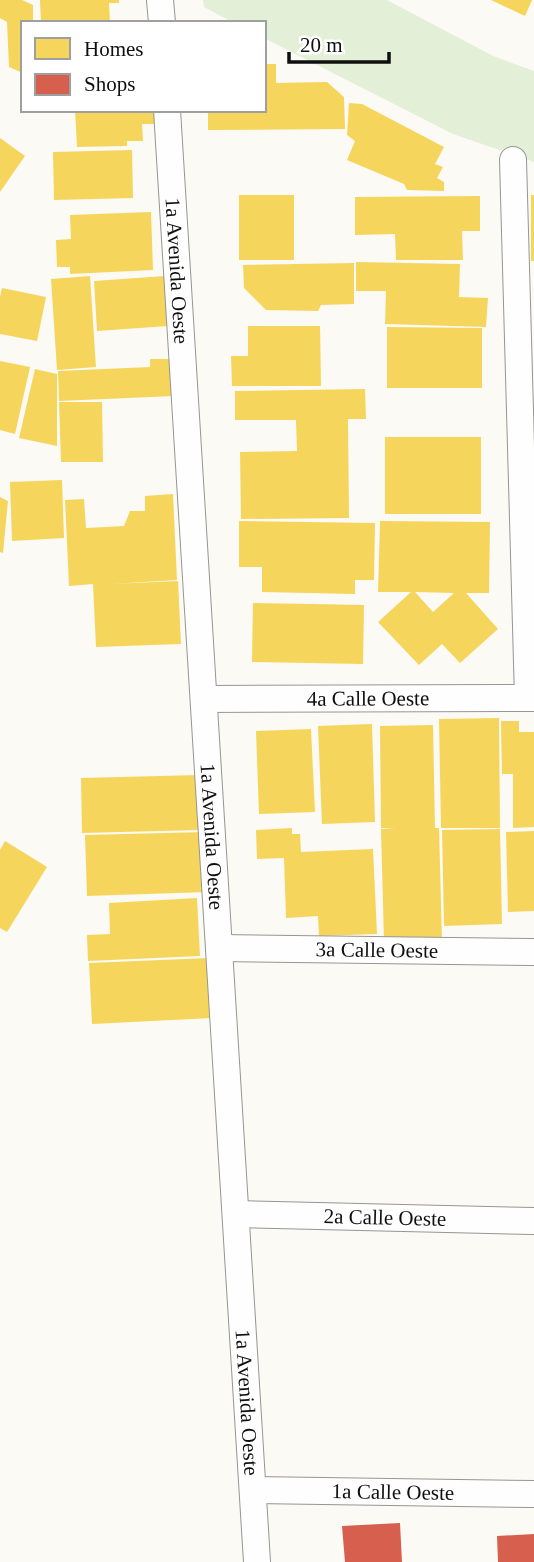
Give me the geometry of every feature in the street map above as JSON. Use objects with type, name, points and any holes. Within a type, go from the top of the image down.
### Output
[{"type":"street","points":[[160,0],[162,21]]},
{"type":"street","name":"1a Avenida Oeste","points":[[167,112],[257,1562]]},
{"type":"street","points":[[513,160],[531,698]]},
{"type":"street","name":"4a Calle Oeste","points":[[204,699],[531,698]]},
{"type":"street","name":"3a Calle Oeste","points":[[219,948],[534,952]]},
{"type":"street","name":"2a Calle Oeste","points":[[236,1214],[534,1221]]},
{"type":"street","name":"1a Calle Oeste","points":[[253,1490],[534,1494]]},
{"type":"green space","points":[[203,0],[387,0],[493,56],[534,71],[534,162],[453,134],[266,39],[266,21],[230,21],[204,7]]},
{"type":"building: Homes","points":[[0,0],[22,0],[33,5],[33,21],[21,21],[21,72],[9,67],[7,22],[0,18]]},
{"type":"building: Homes","points":[[40,0],[119,0],[119,3],[109,3],[110,21],[41,21]]},
{"type":"building: Homes","points":[[491,0],[532,0],[525,16]]},
{"type":"building: Homes","points":[[266,64],[276,64],[276,83],[327,82],[344,97],[345,129],[208,130],[208,112],[266,112]]},
{"type":"building: Homes","points":[[349,103],[362,104],[444,147],[435,164],[443,167],[437,178],[444,182],[444,191],[407,190],[404,184],[347,160],[355,141],[347,135]]},
{"type":"building: Homes","points":[[75,112],[165,112],[165,124],[142,124],[143,141],[127,141],[127,146],[77,147]]},
{"type":"building: Homes","points":[[0,138],[25,156],[0,192]]},
{"type":"building: Homes","points":[[132,150],[133,198],[54,200],[53,152]]},
{"type":"building: Homes","points":[[239,195],[294,195],[294,260],[239,260]]},
{"type":"building: Homes","points":[[531,195],[534,195],[534,261],[531,261]]},
{"type":"building: Homes","points":[[480,196],[480,231],[462,231],[463,260],[396,260],[395,234],[355,235],[355,197]]},
{"type":"building: Homes","points":[[151,212],[153,270],[70,274],[70,267],[57,267],[56,240],[71,239],[70,215]]},
{"type":"building: Homes","points":[[356,262],[460,264],[459,297],[488,298],[486,327],[385,324],[386,291],[356,291]]},
{"type":"building: Homes","points":[[354,263],[354,304],[321,305],[318,311],[266,310],[244,288],[243,265]]},
{"type":"building: Homes","points":[[90,276],[96,367],[57,370],[51,279]]},
{"type":"building: Homes","points":[[165,276],[168,326],[97,331],[94,281]]},
{"type":"building: Homes","points":[[2,288],[46,297],[37,341],[0,334]]},
{"type":"building: Homes","points":[[248,326],[320,326],[321,386],[232,386],[231,356],[248,356]]},
{"type":"building: Homes","points":[[387,327],[482,328],[482,388],[387,388]]},
{"type":"building: Homes","points":[[150,359],[173,359],[174,396],[59,401],[58,371],[150,367]]},
{"type":"building: Homes","points":[[0,361],[30,367],[15,434],[0,430]]},
{"type":"building: Homes","points":[[35,369],[57,374],[57,446],[19,438]]},
{"type":"building: Homes","points":[[365,389],[366,419],[348,419],[349,518],[241,519],[240,452],[297,451],[296,420],[235,420],[235,391]]},
{"type":"building: Homes","points":[[59,402],[102,402],[103,462],[61,462]]},
{"type":"building: Homes","points":[[385,437],[481,437],[481,514],[385,514]]},
{"type":"building: Homes","points":[[62,480],[64,538],[12,541],[10,482]]},
{"type":"building: Homes","points":[[173,494],[177,580],[111,584],[178,581],[181,644],[96,647],[93,584],[69,586],[65,500],[84,499],[86,528],[124,526],[130,511],[145,511],[145,496]]},
{"type":"building: Homes","points":[[0,497],[8,501],[3,553],[0,552]]},
{"type":"building: Homes","points":[[239,521],[375,523],[374,580],[355,580],[355,594],[262,592],[262,567],[239,567]]},
{"type":"building: Homes","points":[[380,521],[490,522],[489,593],[466,593],[498,629],[460,663],[442,644],[419,665],[378,622],[411,592],[378,592]],"holes":[[[415,592],[454,593],[433,612]]]},
{"type":"building: Homes","points":[[253,603],[364,605],[363,664],[252,662]]},
{"type":"building: Homes","points":[[499,718],[500,828],[441,828],[439,719]]},
{"type":"building: Homes","points":[[501,721],[519,721],[519,732],[534,732],[534,827],[513,828],[513,774],[502,774]]},
{"type":"building: Homes","points":[[372,724],[375,822],[322,824],[318,726]]},
{"type":"building: Homes","points":[[433,725],[435,828],[439,828],[442,941],[384,942],[381,829],[395,829],[381,828],[380,726]]},
{"type":"building: Homes","points":[[311,729],[315,812],[259,814],[256,731]]},
{"type":"building: Homes","points":[[199,775],[200,830],[82,833],[81,778]]},
{"type":"building: Homes","points":[[292,828],[292,834],[300,834],[301,852],[373,849],[377,934],[319,936],[318,916],[286,918],[284,858],[257,859],[256,830]]},
{"type":"building: Homes","points":[[500,829],[502,924],[444,926],[442,830]]},
{"type":"building: Homes","points":[[534,831],[534,911],[508,912],[506,832]]},
{"type":"building: Homes","points":[[205,832],[207,892],[87,896],[85,835]]},
{"type":"building: Homes","points":[[5,841],[47,867],[7,932],[0,928],[0,850]]},
{"type":"building: Homes","points":[[197,898],[200,956],[88,961],[87,935],[110,934],[109,903]]},
{"type":"building: Homes","points":[[209,958],[212,1018],[92,1024],[89,963]]},
{"type":"building: Shops","points":[[400,1523],[402,1562],[345,1562],[342,1526]]},
{"type":"building: Shops","points":[[534,1534],[534,1562],[498,1562],[497,1536]]}]
